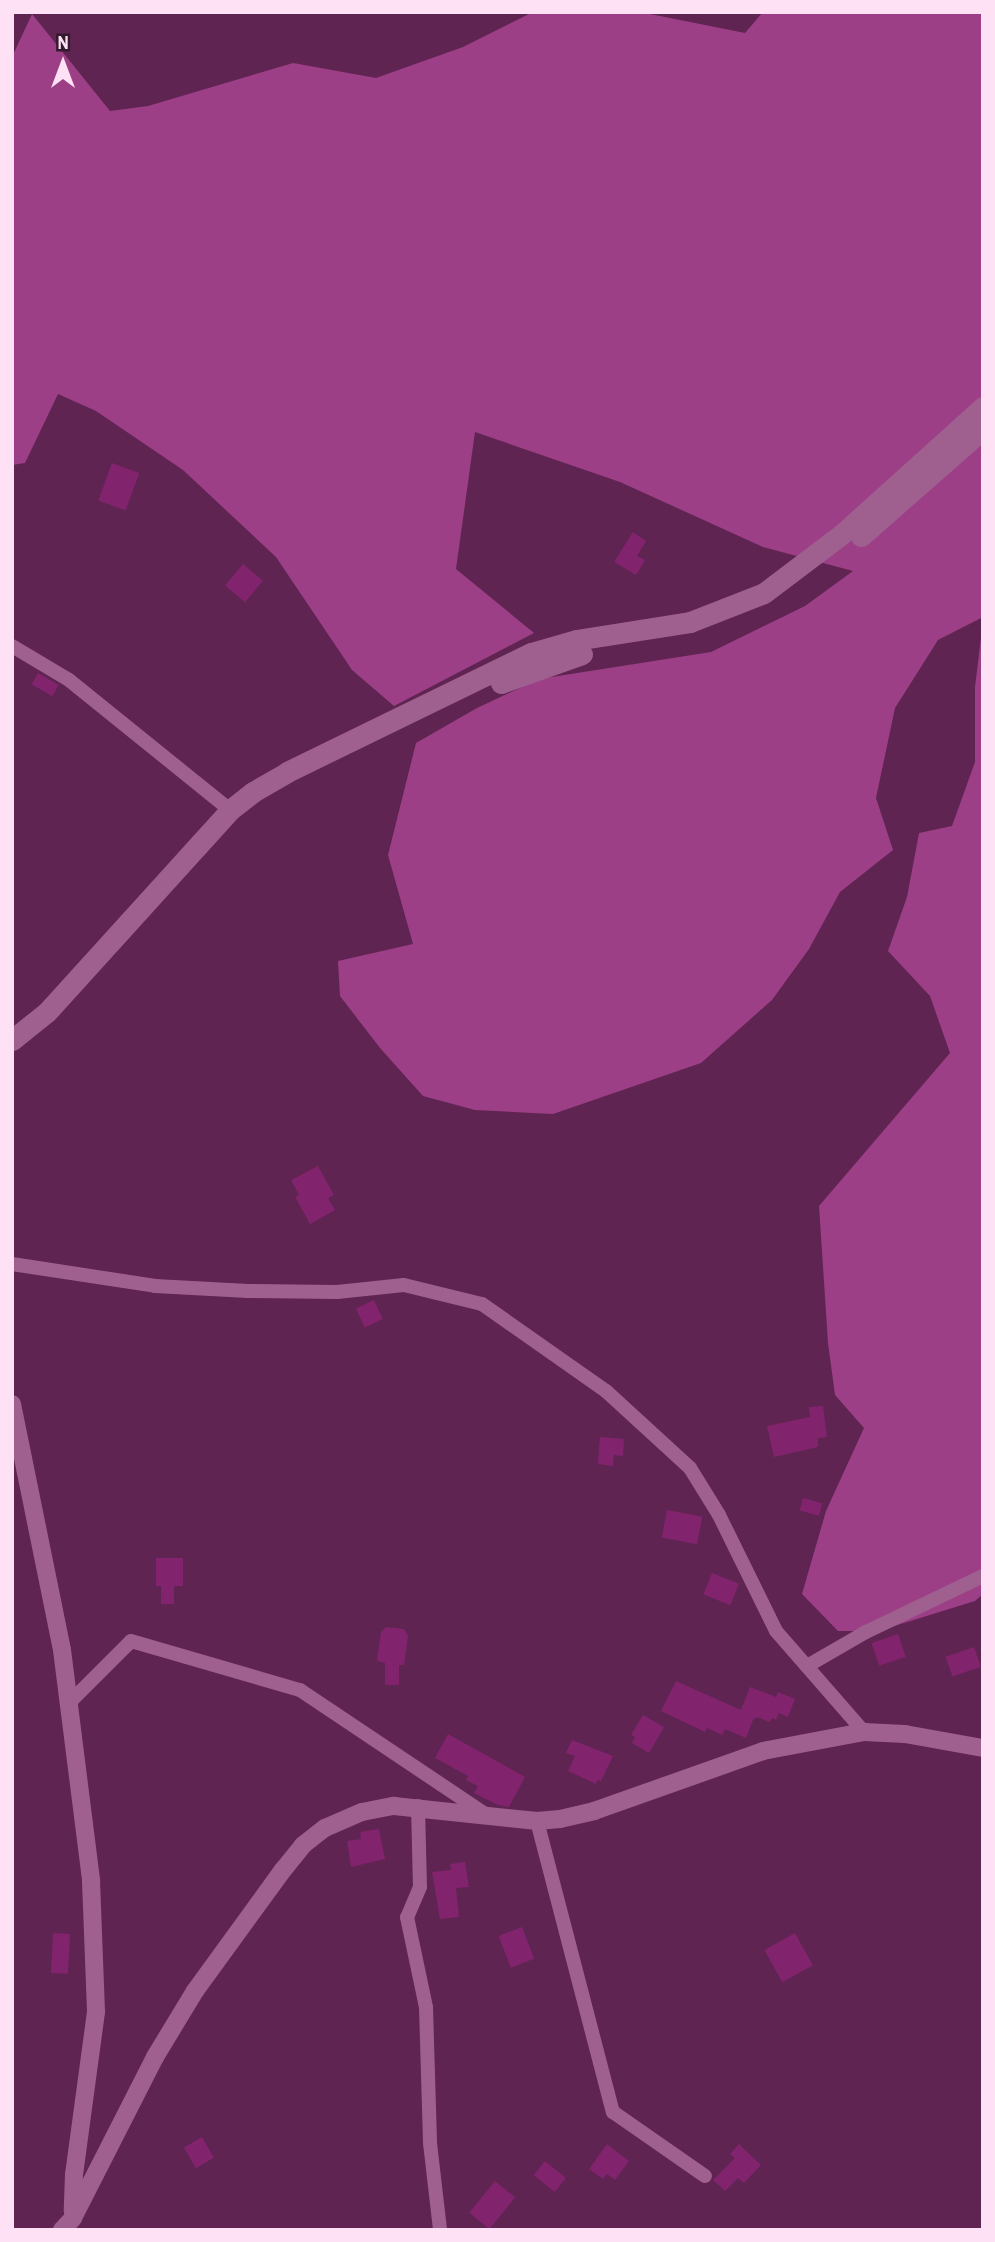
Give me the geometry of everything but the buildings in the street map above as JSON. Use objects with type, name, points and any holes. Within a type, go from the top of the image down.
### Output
[{"type":"main road","points":[[12,1058],[69,1007],[179,881],[238,821],[303,778],[531,653],[576,640],[690,622],[764,593],[842,534],[983,408]]},
{"type":"main road","points":[[12,1040],[47,1012],[230,810],[287,772],[556,661],[627,643],[694,634],[762,607],[804,581],[844,551],[983,429]]},
{"type":"street","points":[[12,646],[69,680],[230,810]]},
{"type":"street","points":[[12,1264],[155,1286],[248,1291],[337,1293],[404,1285],[482,1304],[606,1391],[690,1468],[719,1515],[776,1631],[864,1732]]},
{"type":"street","points":[[12,1404],[33,1494],[70,1702],[91,1881],[96,2012],[67,2224]]},
{"type":"street","points":[[807,1666],[866,1632],[983,1576]]},
{"type":"street","points":[[70,1702],[131,1641],[300,1690],[489,1817]]},
{"type":"street","points":[[67,2224],[155,2057],[195,1991],[303,1845],[325,1828],[362,1812],[418,1806],[537,1821],[594,1811],[763,1751],[864,1732],[905,1734],[983,1748]]},
{"type":"street","points":[[418,1806],[420,1887],[407,1917],[426,2007],[430,2143],[440,2230]]},
{"type":"street","points":[[537,1821],[613,2112],[705,2176]]},
{"type":"shaded area","points":[[533,12],[640,12],[745,33],[763,12],[983,12],[983,617],[938,640],[895,708],[876,798],[893,850],[840,892],[809,949],[772,1000],[701,1063],[553,1114],[475,1110],[423,1096],[380,1048],[340,996],[338,961],[413,944],[388,855],[416,743],[477,708],[539,679],[711,652],[805,606],[853,571],[763,547],[620,482],[475,432],[456,569],[534,633],[394,706],[352,670],[276,557],[183,470],[96,411],[58,394],[25,463],[12,465],[12,57],[32,14],[110,111],[148,106],[293,63],[376,78],[463,47]]},
{"type":"shaded area","points":[[983,621],[983,1594],[975,1601],[878,1631],[838,1631],[802,1594],[826,1511],[864,1428],[835,1395],[828,1343],[819,1206],[950,1053],[930,996],[888,951],[907,897],[919,833],[952,826],[975,762],[975,687]]}]
